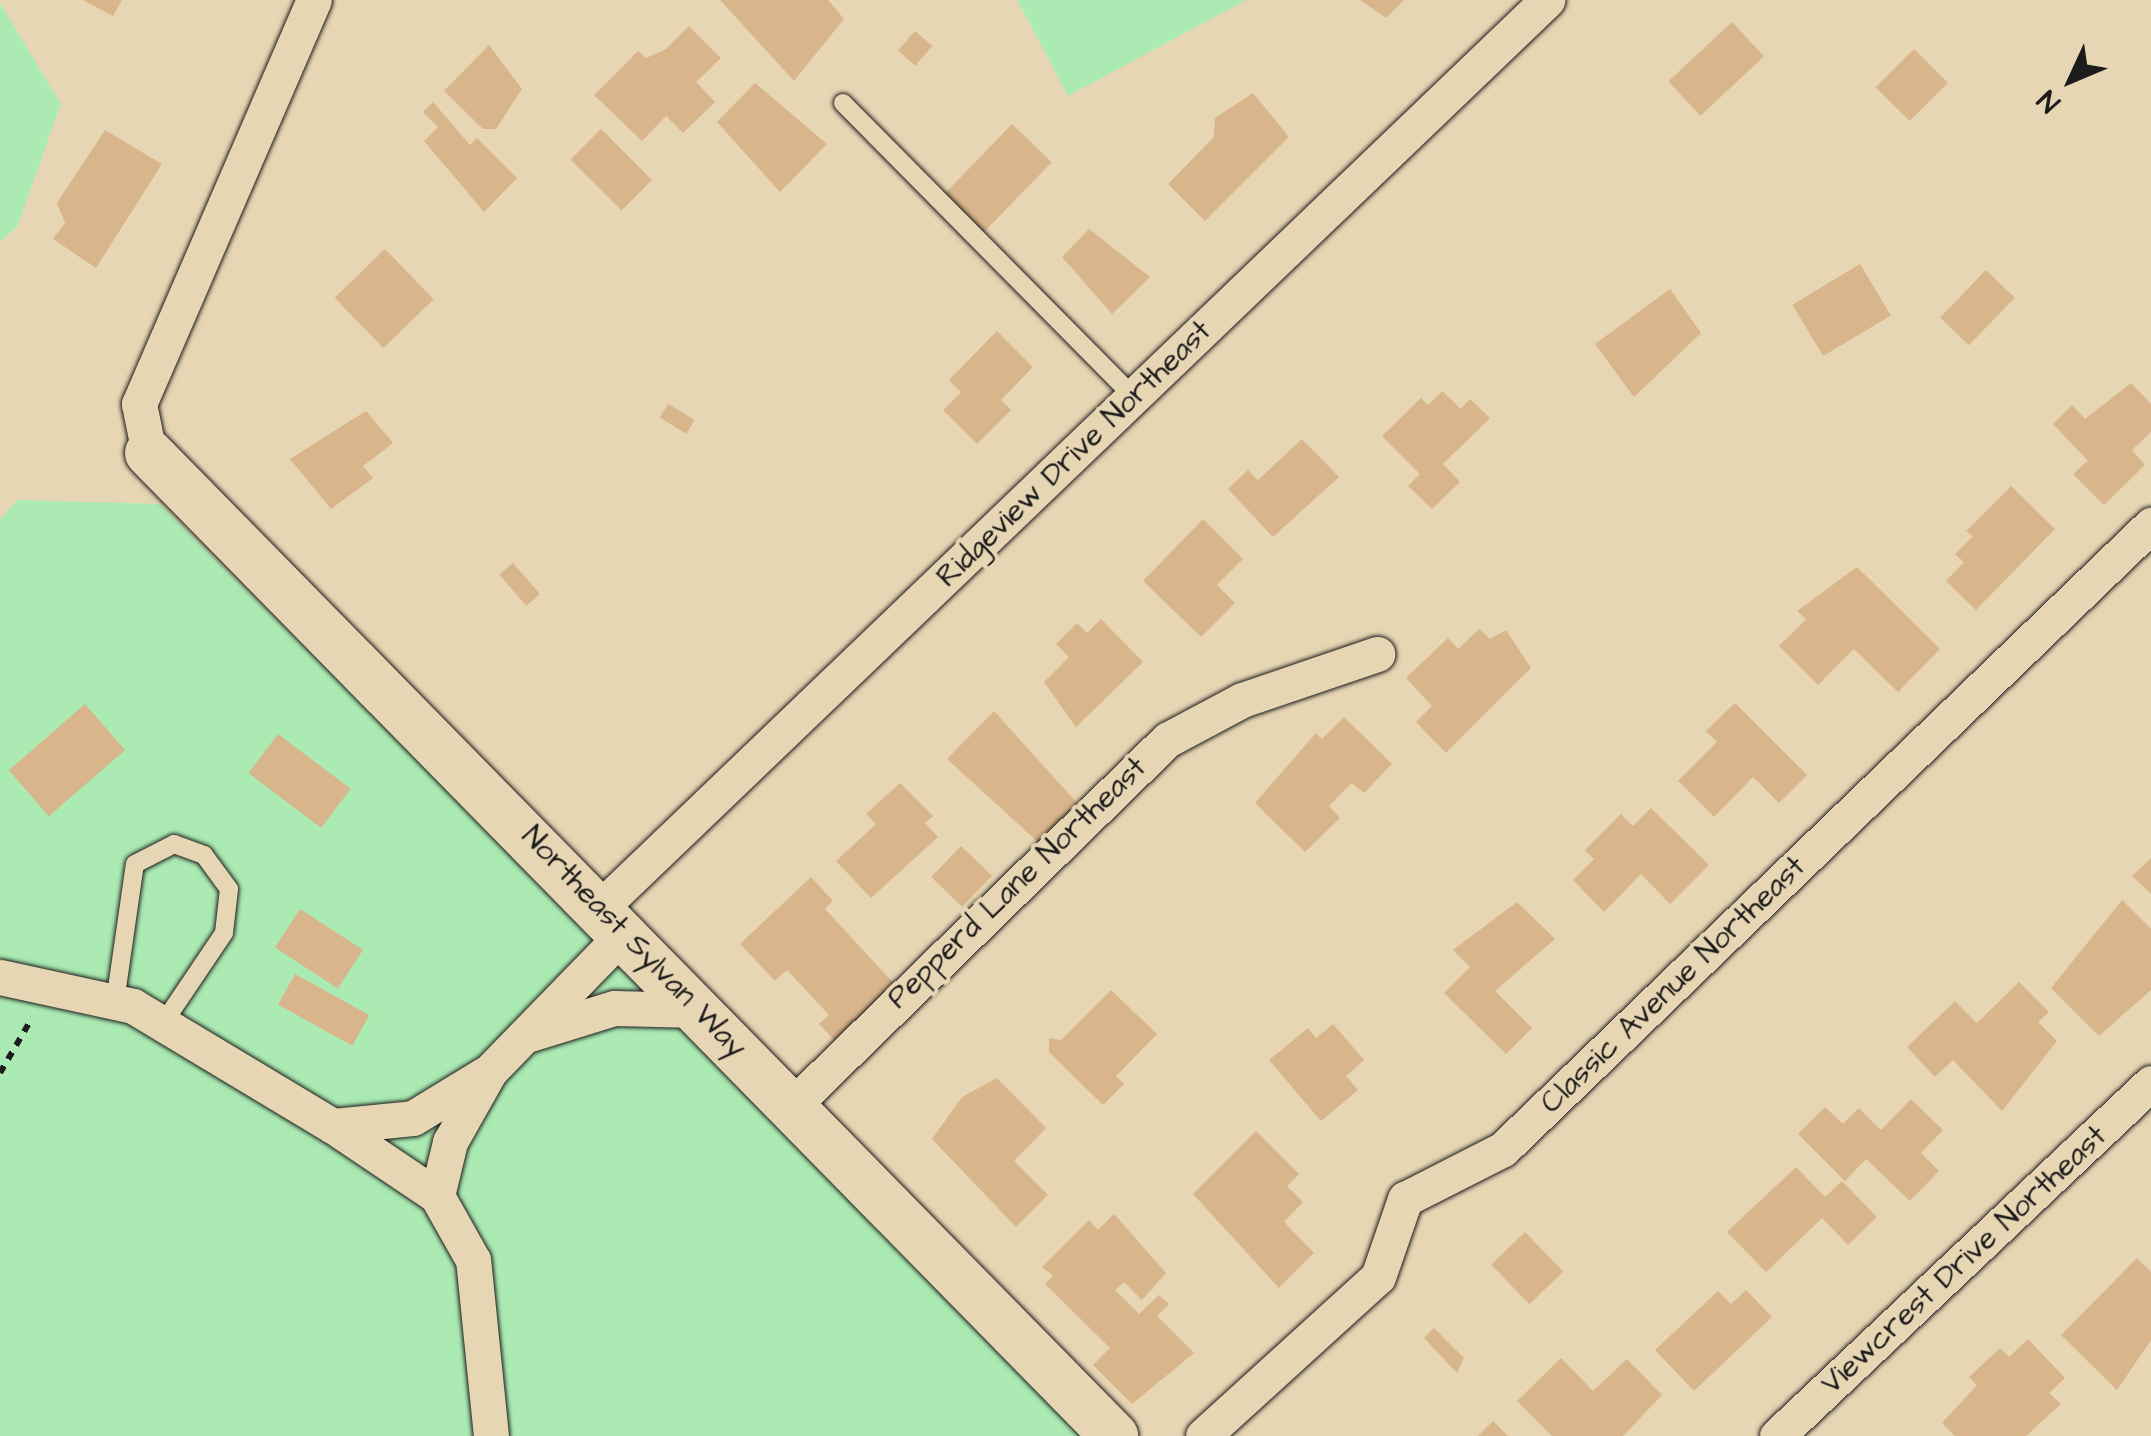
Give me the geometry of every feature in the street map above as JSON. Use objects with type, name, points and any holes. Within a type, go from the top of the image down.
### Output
[{"type":"main road","name":"Northeast Sylvan Way","points":[[149,454],[613,920],[1114,1436]]},
{"type":"street","points":[[149,454],[139,404],[314,0]]},
{"type":"street","name":"Ridgeview Drive Northeast","points":[[501,1058],[613,920],[1133,396],[1547,0]]},
{"type":"street","name":"Classic Avenue Northeast","points":[[1203,1436],[1378,1276],[1405,1199],[1503,1149],[2151,524]]},
{"type":"street","name":"Pepperd Lane Northeast","points":[[793,1105],[1167,740],[1242,700],[1377,654]]},
{"type":"street","points":[[0,977],[115,1002],[164,1022],[333,1126],[437,1196],[473,1260],[491,1436]]},
{"type":"street","points":[[333,1126],[413,1118],[501,1058],[614,1008],[698,1010]]},
{"type":"street","points":[[437,1196],[450,1142],[501,1058]]},
{"type":"street","name":"Viewcrest Drive Northeast","points":[[1777,1436],[2151,1083]]},
{"type":"lane","points":[[843,103],[1133,396]]},
{"type":"lane","points":[[115,1002],[134,864],[174,844],[204,856],[230,889],[224,934],[164,1022]]},
{"type":"path","points":[[0,1073],[53,988]]},
{"type":"green space","points":[[1017,0],[1246,0],[1068,96]]},
{"type":"green space","points":[[0,3],[61,104],[17,227],[0,242]]},
{"type":"green space","points":[[17,500],[160,504],[1108,1436],[0,1436],[0,520]]},
{"type":"building","points":[[83,0],[122,0],[113,16]]},
{"type":"building","points":[[720,0],[828,0],[844,19],[794,81]]},
{"type":"building","points":[[1360,0],[1404,0],[1386,18]]},
{"type":"building","points":[[1732,22],[1764,56],[1700,116],[1668,81]]},
{"type":"building","points":[[689,26],[721,58],[696,82],[715,102],[683,133],[666,116],[642,141],[594,95],[638,51],[646,58],[666,49]]},
{"type":"building","points":[[915,31],[932,46],[915,66],[898,51]]},
{"type":"building","points":[[489,45],[522,89],[496,129],[483,129],[444,91]]},
{"type":"building","points":[[1914,49],[1948,83],[1910,121],[1876,87]]},
{"type":"building","points":[[755,83],[827,144],[780,192],[717,122]]},
{"type":"building","points":[[1253,93],[1289,137],[1205,221],[1168,184],[1214,137],[1215,118]]},
{"type":"building","points":[[433,102],[470,145],[477,138],[517,178],[484,212],[424,141],[438,127],[423,112]]},
{"type":"building","points":[[1012,124],[1052,162],[981,235],[942,197]]},
{"type":"building","points":[[601,129],[652,180],[622,210],[571,159]]},
{"type":"building","points":[[105,130],[162,164],[96,268],[53,239],[65,223],[57,203]]},
{"type":"building","points":[[1089,229],[1150,277],[1112,314],[1062,257]]},
{"type":"building","points":[[385,249],[434,299],[383,348],[335,298]]},
{"type":"building","points":[[1860,264],[1891,315],[1823,356],[1792,305]]},
{"type":"building","points":[[1986,270],[2015,298],[1969,345],[1940,317]]},
{"type":"building","points":[[1670,289],[1701,333],[1634,397],[1595,344]]},
{"type":"building","points":[[997,331],[1033,367],[1001,400],[1011,410],[977,444],[943,410],[961,392],[949,380]]},
{"type":"building","points":[[2131,383],[2151,404],[2151,432],[2132,450],[2145,465],[2104,505],[2073,474],[2088,461],[2053,424],[2072,405],[2085,419]]},
{"type":"building","points":[[1442,391],[1461,409],[1470,399],[1490,418],[1443,464],[1460,482],[1432,509],[1408,486],[1420,474],[1382,436],[1421,398],[1428,405]]},
{"type":"building","points":[[668,404],[695,420],[686,434],[660,418]]},
{"type":"building","points":[[366,411],[393,443],[363,466],[373,478],[331,509],[290,459]]},
{"type":"building","points":[[1302,439],[1339,477],[1273,537],[1228,489],[1248,470],[1258,480]]},
{"type":"building","points":[[2011,486],[2055,529],[1976,610],[1946,581],[1964,562],[1955,554],[1973,536],[1966,531]]},
{"type":"building","points":[[1203,519],[1243,559],[1217,585],[1235,603],[1201,637],[1143,581]]},
{"type":"building","points":[[513,563],[540,594],[526,606],[499,575]]},
{"type":"building","points":[[1857,567],[1940,649],[1898,692],[1854,649],[1818,685],[1779,646],[1806,619],[1797,611]]},
{"type":"building","points":[[1101,619],[1143,662],[1076,727],[1044,682],[1069,657],[1056,644],[1077,623],[1087,633]]},
{"type":"building","points":[[1479,629],[1490,639],[1506,630],[1531,668],[1446,753],[1416,722],[1432,706],[1406,678],[1448,638],[1458,649]]},
{"type":"building","points":[[1735,703],[1807,775],[1779,803],[1753,777],[1714,817],[1678,781],[1717,742],[1706,731]]},
{"type":"building","points":[[85,704],[125,750],[49,816],[9,770]]},
{"type":"building","points":[[994,711],[1077,803],[1038,842],[947,759]]},
{"type":"building","points":[[1344,717],[1392,764],[1364,793],[1352,783],[1329,806],[1340,818],[1305,852],[1255,803],[1316,733],[1322,739]]},
{"type":"building","points":[[278,734],[351,789],[321,828],[249,773]]},
{"type":"building","points":[[900,783],[933,816],[925,823],[938,837],[871,898],[836,861],[876,824],[866,814]]},
{"type":"building","points":[[1651,808],[1709,865],[1670,904],[1641,874],[1604,912],[1573,880],[1594,859],[1585,850],[1621,814],[1633,826]]},
{"type":"building","points":[[961,846],[992,876],[962,907],[931,877]]},
{"type":"building","points":[[2151,858],[2151,894],[2132,876]]},
{"type":"building","points":[[811,877],[833,901],[825,909],[897,987],[838,1044],[819,1024],[829,1015],[787,970],[775,981],[740,944]]},
{"type":"building","points":[[2122,900],[2151,929],[2151,990],[2099,1036],[2051,988]]},
{"type":"building","points":[[1517,902],[1555,939],[1495,991],[1532,1028],[1506,1054],[1444,993],[1470,967],[1453,950]]},
{"type":"building","points":[[300,909],[363,950],[338,988],[275,948]]},
{"type":"building","points":[[295,974],[369,1015],[352,1046],[278,1005]]},
{"type":"building","points":[[2019,982],[2049,1012],[2038,1022],[2057,1041],[2002,1111],[1953,1060],[1935,1077],[1907,1047],[1955,1001],[1977,1023]]},
{"type":"building","points":[[1111,990],[1157,1034],[1116,1076],[1124,1084],[1103,1105],[1049,1052],[1049,1038],[1061,1040]]},
{"type":"building","points":[[1333,1024],[1364,1060],[1346,1076],[1358,1090],[1321,1121],[1269,1060],[1308,1028],[1316,1038]]},
{"type":"building","points":[[997,1078],[1046,1128],[1014,1161],[1048,1195],[1016,1227],[932,1139],[962,1097]]},
{"type":"building","points":[[1911,1099],[1943,1130],[1921,1153],[1939,1171],[1910,1201],[1866,1159],[1845,1181],[1798,1134],[1825,1107],[1843,1124],[1859,1108],[1881,1130]]},
{"type":"building","points":[[1256,1131],[1299,1174],[1287,1186],[1303,1202],[1284,1222],[1314,1253],[1279,1288],[1193,1194]]},
{"type":"building","points":[[1796,1167],[1825,1197],[1842,1181],[1877,1217],[1848,1245],[1822,1218],[1766,1272],[1727,1232]]},
{"type":"building","points":[[1114,1214],[1166,1273],[1142,1300],[1124,1282],[1115,1290],[1139,1314],[1159,1295],[1169,1304],[1157,1316],[1194,1353],[1132,1404],[1093,1365],[1110,1348],[1045,1284],[1053,1276],[1042,1267],[1089,1220],[1098,1230]]},
{"type":"building","points":[[1525,1232],[1563,1272],[1529,1304],[1491,1265]]},
{"type":"building","points":[[2137,1258],[2151,1272],[2151,1340],[2117,1390],[2061,1335]]},
{"type":"building","points":[[1746,1290],[1772,1317],[1694,1391],[1655,1350],[1718,1291],[1731,1304]]},
{"type":"building","points":[[1434,1328],[1464,1358],[1457,1373],[1424,1338]]},
{"type":"building","points":[[2028,1339],[2065,1378],[2049,1393],[2061,1404],[2026,1436],[1955,1436],[1942,1423],[1977,1385],[1969,1377],[2000,1348],[2009,1357]]},
{"type":"building","points":[[1561,1358],[1593,1391],[1627,1359],[1662,1395],[1623,1436],[1552,1436],[1517,1401]]},
{"type":"building","points":[[1493,1421],[1508,1436],[1478,1436]]}]
